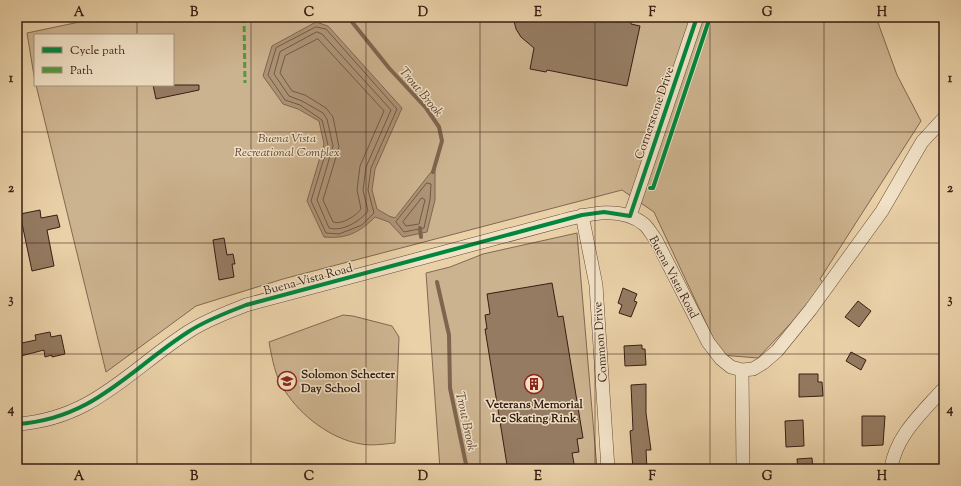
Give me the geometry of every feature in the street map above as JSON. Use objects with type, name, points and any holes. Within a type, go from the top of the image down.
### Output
[{"type":"street","name":"Cornerstone Drive","points":[[630,216],[697,17]]},
{"type":"street","points":[[743,469],[742,370],[753,368],[763,363],[777,351],[811,309],[882,212],[922,142],[944,118]]},
{"type":"street","name":"Buena Vista Road","points":[[17,424],[53,418],[93,402],[173,342],[218,316],[246,305],[582,215],[604,212],[630,216],[645,226],[656,240],[708,342],[721,359],[731,367],[742,370]]},
{"type":"street","name":"Common Drive","points":[[582,215],[596,284],[608,469]]},
{"type":"street","points":[[891,469],[896,448],[906,432],[944,388]]},
{"type":"green space","name":"Buena Vista Recreational Complex","points":[[103,17],[876,17],[897,75],[921,121],[820,279],[826,286],[758,358],[721,355],[654,212],[622,190],[283,279],[196,306],[106,372],[36,86],[174,86],[174,34],[34,34],[34,76],[27,33]]},
{"type":"green space","points":[[577,233],[597,469],[440,469],[426,273],[450,267],[483,254]]},
{"type":"green space","points":[[343,315],[353,316],[392,326],[399,337],[395,443],[365,445],[328,432],[299,409],[285,391],[279,380],[274,367],[269,342]]},
{"type":"water","points":[[316,22],[328,26],[402,108],[375,169],[372,190],[377,209],[395,218],[435,167],[435,200],[427,232],[403,237],[389,222],[375,217],[352,234],[339,237],[324,237],[307,201],[324,144],[319,121],[298,109],[283,104],[263,76],[272,46]]},
{"type":"building","points":[[513,17],[630,17],[631,24],[640,26],[627,86],[547,70],[546,72],[530,69],[534,48],[521,37],[516,29]]},
{"type":"building","points":[[199,85],[199,90],[156,99],[153,86]]},
{"type":"building","points":[[40,210],[41,218],[57,215],[60,227],[47,230],[54,266],[32,271],[20,214]]},
{"type":"building","points":[[224,238],[227,255],[233,254],[235,264],[232,264],[234,277],[219,280],[213,240]]},
{"type":"building","name":"Veterans Memorial Ice Skating Rink","points":[[552,283],[558,317],[563,316],[583,438],[577,439],[579,452],[572,453],[575,469],[510,469],[509,465],[507,465],[485,329],[487,329],[485,315],[490,314],[487,294]]},
{"type":"building","points":[[623,288],[637,294],[634,301],[637,302],[631,317],[619,313],[622,305],[618,303]]},
{"type":"building","points":[[858,301],[871,311],[859,327],[845,317]]},
{"type":"building","points":[[50,332],[51,337],[61,335],[65,354],[45,357],[44,350],[17,357],[17,344],[36,340],[35,335]]},
{"type":"building","points":[[642,345],[642,349],[645,349],[646,365],[625,366],[624,346]]},
{"type":"building","points":[[851,352],[866,360],[861,370],[846,361]]},
{"type":"building","points":[[799,374],[818,374],[818,382],[822,382],[823,396],[799,397]]},
{"type":"building","points":[[646,384],[646,413],[651,450],[646,450],[647,469],[633,469],[630,431],[633,430],[631,385]]},
{"type":"building","points":[[862,416],[885,416],[883,445],[862,446]]},
{"type":"building","points":[[803,420],[804,446],[786,447],[785,421]]},
{"type":"building","points":[[812,458],[813,469],[798,469],[797,459]]},
{"type":"waterway","name":"Trout Brook","points":[[348,17],[389,68],[426,108],[439,127],[442,141],[433,172]]},
{"type":"waterway","name":"Trout Brook","points":[[420,228],[421,237]]},
{"type":"waterway","name":"Trout Brook","points":[[437,282],[449,335],[450,388],[467,469]]},
{"type":"marked path","points":[[244,17],[245,83]]},
{"type":"cycle path","points":[[17,424],[44,420],[67,413],[89,403],[195,328],[216,317],[246,305],[582,215],[604,212],[630,216],[697,17]]},
{"type":"cycle path","points":[[650,188],[653,188],[710,17]]},
{"type":"place","name":"Solomon Schecter Day School","points":[[287,381]]},
{"type":"place","name":"Veterans Memorial Ice Skating Rink","points":[[534,384]]}]
